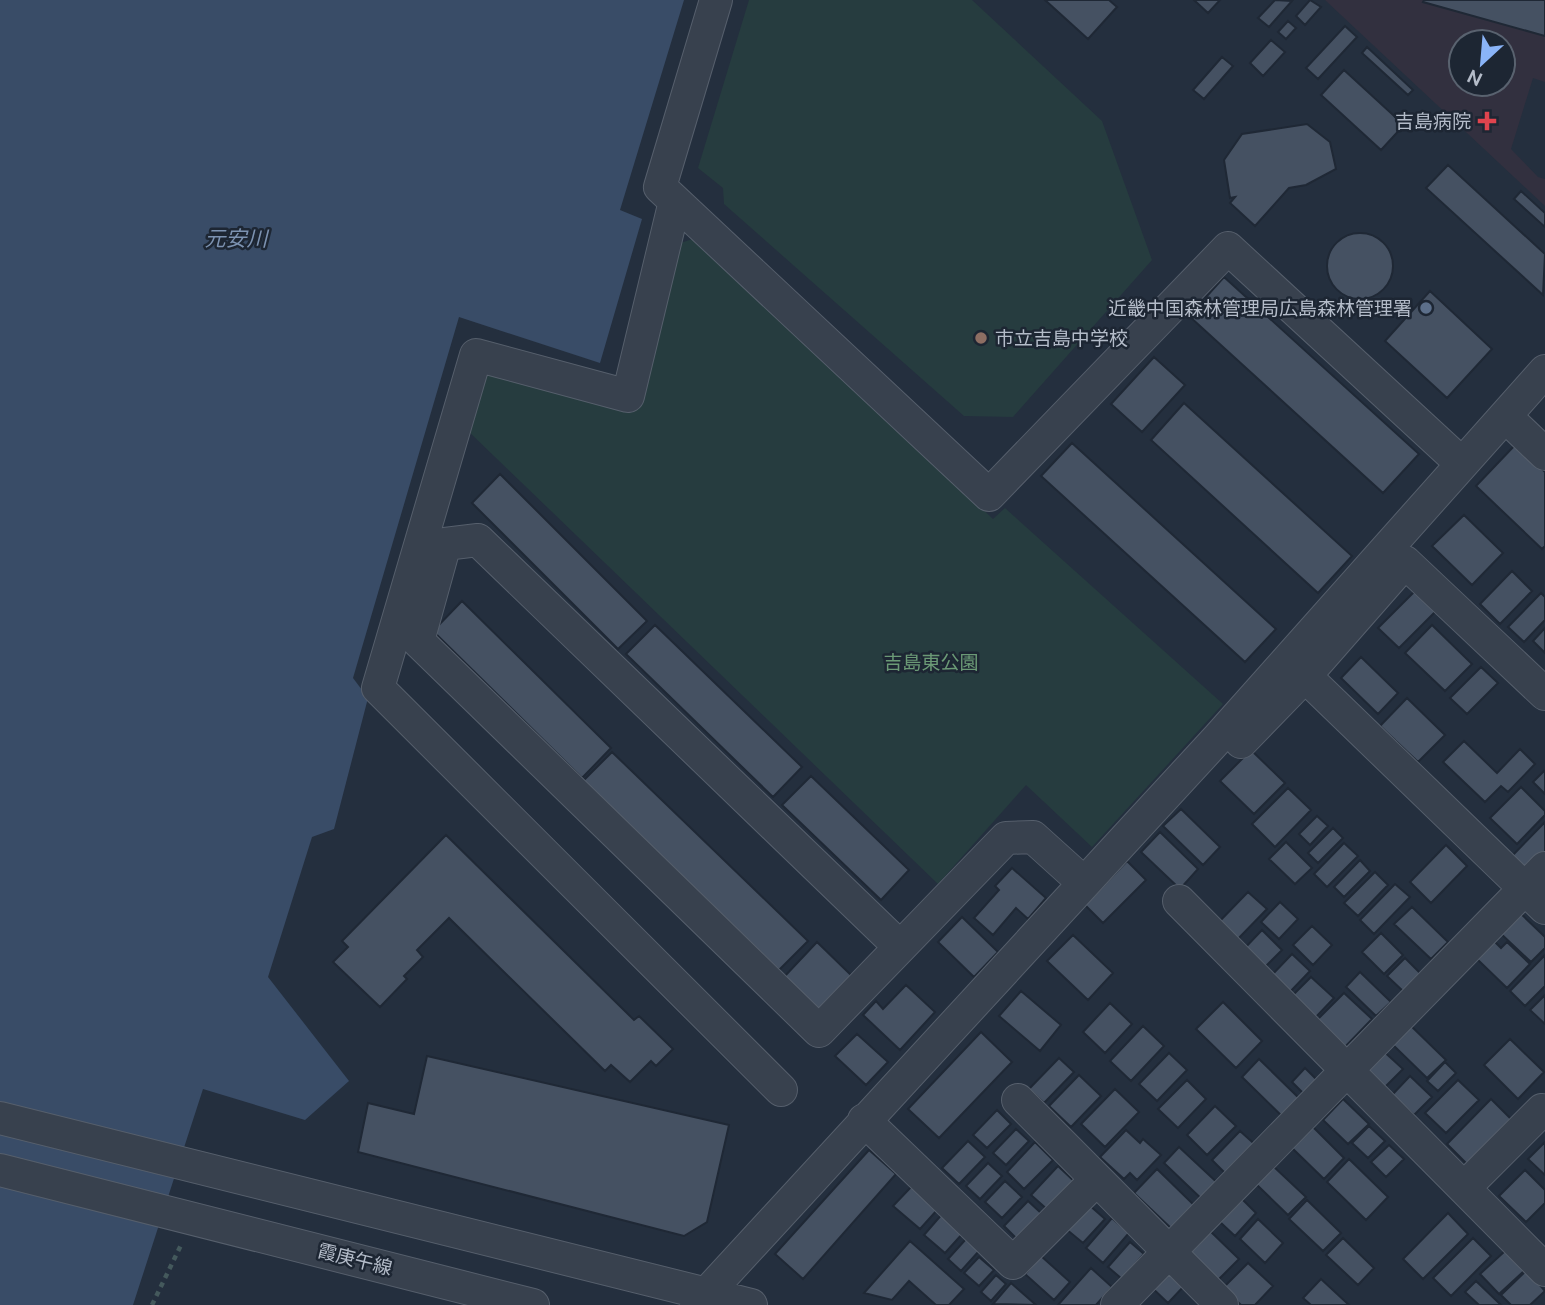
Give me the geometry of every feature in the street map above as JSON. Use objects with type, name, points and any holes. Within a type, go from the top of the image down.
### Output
[{"type":"street","points":[[716,0],[660,187],[989,495],[1228,248],[1461,463]]},
{"type":"street","points":[[675,201],[628,396],[476,355],[378,688],[781,1090]]},
{"type":"street","points":[[702,1299],[864,1119],[1219,737],[1545,371]]},
{"type":"street","points":[[1505,416],[1545,454]]},
{"type":"street","points":[[899,946],[478,540],[445,544],[418,641],[819,1031],[1006,838],[1033,837],[1084,883]]},
{"type":"street","points":[[1219,737],[1238,745],[1306,676],[1405,562],[1545,694]]},
{"type":"street","points":[[1117,1305],[1347,1071],[1539,889],[1306,676]]},
{"type":"street","points":[[1179,901],[1545,1270]]},
{"type":"street","points":[[1018,1100],[1222,1305]]},
{"type":"street","points":[[1464,1188],[1542,1110],[1545,1112]]},
{"type":"street","points":[[0,1118],[702,1299],[751,1305]]},
{"type":"street","points":[[864,1119],[1013,1262],[1096,1180]]},
{"type":"street","name":"霞庚午線","points":[[0,1170],[180,1227],[533,1305]]},
{"type":"path","points":[[152,1305],[180,1227]]},
{"type":"shaded area","name":"吉島病院","points":[[1325,0],[1545,0],[1545,82],[1533,78],[1511,149],[1538,177],[1545,179],[1545,206]]},
{"type":"green space","name":"市立吉島中学校","points":[[749,0],[972,0],[1102,121],[1152,260],[1013,417],[964,416],[724,204],[723,188],[698,168]]},
{"type":"green space","name":"吉島東公園","points":[[698,237],[993,519],[1005,508],[1223,704],[1092,847],[1026,785],[938,884],[466,429],[484,367],[631,411],[675,245]]},
{"type":"water","name":"元安川","points":[[0,0],[684,0],[620,210],[642,219],[600,363],[459,317],[353,678],[368,698],[334,829],[312,837],[268,977],[349,1081],[305,1120],[203,1089],[133,1305],[0,1305]]},
{"type":"building","points":[[1045,0],[1109,0],[1117,7],[1088,39]]},
{"type":"building","points":[[1194,0],[1220,0],[1208,13]]},
{"type":"building","points":[[1275,0],[1292,1],[1269,27],[1258,18]]},
{"type":"building","points":[[1310,0],[1321,7],[1305,25],[1296,16]]},
{"type":"building","points":[[1545,0],[1545,36],[1517,28],[1423,2]]},
{"type":"building","points":[[1288,21],[1296,28],[1286,39],[1278,32]]},
{"type":"building","points":[[1345,26],[1357,37],[1318,79],[1306,68]]},
{"type":"building","points":[[1271,40],[1285,52],[1263,76],[1250,63]]},
{"type":"building","points":[[1367,47],[1413,90],[1408,95],[1362,53]]},
{"type":"building","points":[[1222,57],[1233,66],[1204,99],[1193,90]]},
{"type":"building","points":[[1344,70],[1404,125],[1381,150],[1321,95]]},
{"type":"building","points":[[1307,124],[1330,142],[1336,169],[1306,185],[1289,188],[1255,226],[1230,203],[1235,197],[1230,198],[1224,160],[1242,134]]},
{"type":"building","points":[[1448,165],[1545,254],[1543,295],[1426,188]]},
{"type":"building","points":[[1521,191],[1545,213],[1545,227],[1514,199]]},
{"type":"building","points":[[1360,233],[1373,236],[1383,243],[1390,253],[1393,266],[1390,279],[1383,289],[1373,296],[1360,299],[1347,296],[1337,289],[1330,279],[1327,266],[1330,253],[1337,243],[1347,236]]},
{"type":"building","points":[[1224,277],[1419,454],[1383,493],[1189,316]]},
{"type":"building","points":[[1430,291],[1492,349],[1447,398],[1385,341]]},
{"type":"building","points":[[1154,357],[1185,385],[1142,432],[1111,404]]},
{"type":"building","points":[[1184,403],[1352,556],[1318,593],[1151,440]]},
{"type":"building","points":[[1072,443],[1276,629],[1245,662],[1041,476]]},
{"type":"building","points":[[1516,444],[1545,472],[1545,546],[1542,549],[1476,486]]},
{"type":"building","points":[[500,474],[647,621],[618,649],[472,503]]},
{"type":"building","points":[[1464,515],[1503,553],[1472,585],[1432,546]]},
{"type":"building","points":[[1512,571],[1532,591],[1500,624],[1480,604]]},
{"type":"building","points":[[1415,591],[1436,611],[1399,648],[1378,628]]},
{"type":"building","points":[[1541,593],[1545,597],[1545,620],[1524,642],[1508,627]]},
{"type":"building","points":[[462,601],[611,748],[582,778],[433,631]]},
{"type":"building","points":[[655,625],[802,767],[773,797],[626,654]]},
{"type":"building","points":[[1432,625],[1472,664],[1445,691],[1405,653]]},
{"type":"building","points":[[1545,628],[1545,653],[1533,641]]},
{"type":"building","points":[[1361,657],[1398,693],[1378,714],[1341,678]]},
{"type":"building","points":[[1481,667],[1498,683],[1467,714],[1450,698]]},
{"type":"building","points":[[1407,698],[1445,735],[1418,762],[1380,726]]},
{"type":"building","points":[[1464,741],[1497,773],[1520,749],[1535,764],[1508,792],[1501,786],[1485,802],[1443,762]]},
{"type":"building","points":[[1251,750],[1285,783],[1254,814],[1220,781]]},
{"type":"building","points":[[612,752],[808,941],[779,970],[583,781]]},
{"type":"building","points":[[1545,772],[1545,794],[1533,782]]},
{"type":"building","points":[[811,776],[909,870],[881,900],[782,805]]},
{"type":"building","points":[[1521,787],[1545,811],[1545,815],[1517,844],[1490,818]]},
{"type":"building","points":[[1288,788],[1311,810],[1275,847],[1252,824]]},
{"type":"building","points":[[1181,809],[1220,847],[1203,865],[1163,826]]},
{"type":"building","points":[[1317,816],[1328,826],[1310,845],[1299,834]]},
{"type":"building","points":[[1545,822],[1545,858],[1530,873],[1512,856]]},
{"type":"building","points":[[1333,828],[1343,838],[1318,863],[1308,853]]},
{"type":"building","points":[[1160,832],[1198,869],[1180,889],[1141,852]]},
{"type":"building","points":[[446,835],[634,1020],[639,1016],[673,1049],[656,1066],[651,1061],[630,1082],[611,1065],[605,1071],[449,918],[417,950],[423,957],[404,976],[407,979],[380,1007],[333,962],[348,947],[342,941]]},
{"type":"building","points":[[1286,842],[1312,868],[1295,884],[1269,859]]},
{"type":"building","points":[[1344,843],[1358,856],[1327,887],[1314,874]]},
{"type":"building","points":[[1446,845],[1467,866],[1431,903],[1410,882]]},
{"type":"building","points":[[1360,860],[1370,871],[1344,897],[1334,887]]},
{"type":"building","points":[[1127,861],[1146,880],[1103,923],[1085,905]]},
{"type":"building","points":[[1012,868],[1046,898],[1028,919],[1016,908],[993,935],[974,918],[999,890],[995,886]]},
{"type":"building","points":[[1375,872],[1388,885],[1358,916],[1344,903]]},
{"type":"building","points":[[1395,884],[1410,897],[1374,934],[1360,920]]},
{"type":"building","points":[[1248,892],[1267,909],[1233,944],[1215,926]]},
{"type":"building","points":[[1280,902],[1298,919],[1279,939],[1261,922]]},
{"type":"building","points":[[1412,907],[1448,942],[1431,959],[1394,924]]},
{"type":"building","points":[[1518,911],[1545,937],[1545,948],[1531,962],[1498,931]]},
{"type":"building","points":[[962,917],[998,952],[974,977],[938,942]]},
{"type":"building","points":[[1312,926],[1332,945],[1313,965],[1293,945]]},
{"type":"building","points":[[1262,930],[1282,950],[1262,970],[1242,951]]},
{"type":"building","points":[[1381,933],[1403,955],[1384,974],[1362,952]]},
{"type":"building","points":[[1073,935],[1113,973],[1088,1000],[1047,961]]},
{"type":"building","points":[[1494,941],[1501,948],[1507,942],[1530,964],[1507,988],[1477,959]]},
{"type":"building","points":[[817,942],[853,977],[820,1012],[784,977]]},
{"type":"building","points":[[1292,954],[1310,971],[1287,995],[1269,978]]},
{"type":"building","points":[[1545,955],[1545,986],[1525,1006],[1510,991]]},
{"type":"building","points":[[1405,958],[1421,974],[1404,992],[1387,976]]},
{"type":"building","points":[[1360,972],[1391,1002],[1376,1016],[1346,987]]},
{"type":"building","points":[[1311,977],[1334,998],[1315,1018],[1292,996]]},
{"type":"building","points":[[906,985],[935,1012],[900,1050],[863,1015],[876,1001],[883,1009]]},
{"type":"building","points":[[1021,991],[1061,1025],[1040,1051],[999,1016]]},
{"type":"building","points":[[1344,993],[1372,1019],[1342,1050],[1315,1022]]},
{"type":"building","points":[[1545,995],[1545,1024],[1530,1010]]},
{"type":"building","points":[[1223,1002],[1262,1041],[1236,1068],[1196,1029]]},
{"type":"building","points":[[1110,1003],[1132,1024],[1105,1053],[1083,1032]]},
{"type":"building","points":[[1409,1024],[1446,1060],[1427,1078],[1391,1043]]},
{"type":"building","points":[[1143,1026],[1164,1046],[1131,1081],[1110,1061]]},
{"type":"building","points":[[981,1032],[1012,1062],[939,1138],[908,1109]]},
{"type":"building","points":[[857,1034],[888,1062],[866,1085],[835,1056]]},
{"type":"building","points":[[1510,1039],[1544,1072],[1518,1099],[1484,1065]]},
{"type":"building","points":[[1380,1048],[1403,1069],[1381,1091],[1359,1069]]},
{"type":"building","points":[[1169,1053],[1187,1070],[1157,1101],[1139,1084]]},
{"type":"building","points":[[427,1056],[729,1125],[707,1222],[684,1236],[358,1152],[368,1103],[414,1114]]},
{"type":"building","points":[[1059,1058],[1074,1072],[1044,1103],[1029,1089]]},
{"type":"building","points":[[1259,1059],[1304,1103],[1287,1121],[1242,1077]]},
{"type":"building","points":[[1445,1062],[1456,1073],[1438,1091],[1427,1081]]},
{"type":"building","points":[[1305,1068],[1325,1088],[1312,1102],[1292,1082]]},
{"type":"building","points":[[1079,1075],[1101,1096],[1071,1127],[1049,1106]]},
{"type":"building","points":[[1410,1076],[1432,1097],[1414,1115],[1392,1095]]},
{"type":"building","points":[[1187,1080],[1206,1099],[1178,1128],[1158,1109]]},
{"type":"building","points":[[1458,1080],[1479,1100],[1446,1133],[1425,1113]]},
{"type":"building","points":[[1115,1089],[1139,1112],[1105,1147],[1081,1124]]},
{"type":"building","points":[[1343,1099],[1369,1124],[1348,1144],[1323,1120]]},
{"type":"building","points":[[1491,1099],[1511,1119],[1467,1164],[1447,1144]]},
{"type":"building","points":[[1215,1106],[1236,1126],[1207,1155],[1187,1135]]},
{"type":"building","points":[[997,1110],[1011,1124],[987,1148],[973,1135]]},
{"type":"building","points":[[1312,1126],[1344,1158],[1324,1179],[1291,1147]]},
{"type":"building","points":[[1369,1126],[1385,1141],[1368,1158],[1352,1143]]},
{"type":"building","points":[[1016,1129],[1029,1141],[1006,1165],[993,1153]]},
{"type":"building","points":[[1126,1130],[1140,1143],[1143,1139],[1161,1155],[1137,1180],[1130,1173],[1124,1179],[1100,1157]]},
{"type":"building","points":[[1240,1131],[1260,1149],[1231,1179],[1212,1160]]},
{"type":"building","points":[[968,1141],[985,1157],[959,1184],[942,1168]]},
{"type":"building","points":[[1035,1142],[1053,1160],[1024,1189],[1007,1172]]},
{"type":"building","points":[[1545,1142],[1545,1175],[1528,1159]]},
{"type":"building","points":[[1389,1145],[1404,1159],[1386,1177],[1371,1162]]},
{"type":"building","points":[[1179,1147],[1223,1188],[1208,1205],[1164,1163]]},
{"type":"building","points":[[869,1150],[896,1174],[803,1279],[775,1254]]},
{"type":"building","points":[[1349,1159],[1388,1197],[1366,1220],[1327,1182]]},
{"type":"building","points":[[988,1163],[1002,1176],[980,1199],[966,1186]]},
{"type":"building","points":[[1058,1166],[1076,1183],[1049,1211],[1031,1195]]},
{"type":"building","points":[[1273,1166],[1306,1197],[1288,1215],[1256,1184]]},
{"type":"building","points":[[1157,1169],[1197,1208],[1174,1231],[1134,1193]]},
{"type":"building","points":[[1525,1170],[1545,1190],[1545,1203],[1526,1222],[1499,1196]]},
{"type":"building","points":[[1005,1181],[1022,1197],[1002,1218],[985,1202]]},
{"type":"building","points":[[912,1186],[938,1209],[920,1229],[893,1206]]},
{"type":"building","points":[[1242,1199],[1256,1213],[1235,1236],[1220,1222]]},
{"type":"building","points":[[1307,1200],[1341,1233],[1323,1251],[1289,1219]]},
{"type":"building","points":[[1028,1201],[1041,1213],[1017,1239],[1004,1226]]},
{"type":"building","points":[[1088,1204],[1105,1219],[1083,1243],[1066,1229]]},
{"type":"building","points":[[943,1213],[964,1232],[945,1253],[924,1235]]},
{"type":"building","points":[[1448,1213],[1468,1234],[1423,1279],[1403,1259]]},
{"type":"building","points":[[1112,1218],[1129,1233],[1103,1263],[1086,1248]]},
{"type":"building","points":[[1258,1219],[1283,1243],[1265,1263],[1240,1239]]},
{"type":"building","points":[[1208,1229],[1239,1259],[1215,1283],[1185,1253]]},
{"type":"building","points":[[1343,1238],[1374,1268],[1358,1285],[1326,1255]]},
{"type":"building","points":[[1473,1238],[1491,1256],[1451,1296],[1433,1278]]},
{"type":"building","points":[[966,1239],[979,1251],[961,1271],[948,1259]]},
{"type":"building","points":[[910,1241],[964,1289],[949,1305],[936,1305],[909,1281],[892,1300],[864,1293]]},
{"type":"building","points":[[1130,1242],[1144,1254],[1122,1279],[1108,1267]]},
{"type":"building","points":[[1505,1251],[1524,1271],[1499,1294],[1480,1274]]},
{"type":"building","points":[[1041,1256],[1070,1282],[1054,1300],[1025,1274]]},
{"type":"building","points":[[979,1257],[994,1270],[979,1286],[964,1273]]},
{"type":"building","points":[[1248,1263],[1273,1286],[1255,1305],[1241,1305],[1223,1288]]},
{"type":"building","points":[[1163,1264],[1185,1285],[1168,1303],[1146,1282]]},
{"type":"building","points":[[1091,1268],[1112,1287],[1096,1305],[1058,1305]]},
{"type":"building","points":[[1527,1270],[1545,1291],[1530,1305],[1511,1305],[1501,1295]]},
{"type":"building","points":[[996,1275],[1006,1284],[991,1301],[981,1292]]},
{"type":"building","points":[[1321,1279],[1349,1305],[1311,1305],[1303,1298]]},
{"type":"building","points":[[1476,1281],[1501,1305],[1479,1305],[1465,1292]]},
{"type":"building","points":[[1011,1283],[1036,1305],[993,1304]]},
{"type":"place","name":"吉島病院","points":[[1487,121]]},
{"type":"place","name":"近畿中国森林管理局広島森林管理署","points":[[1426,308]]},
{"type":"place","name":"市立吉島中学校","points":[[981,338]]}]
